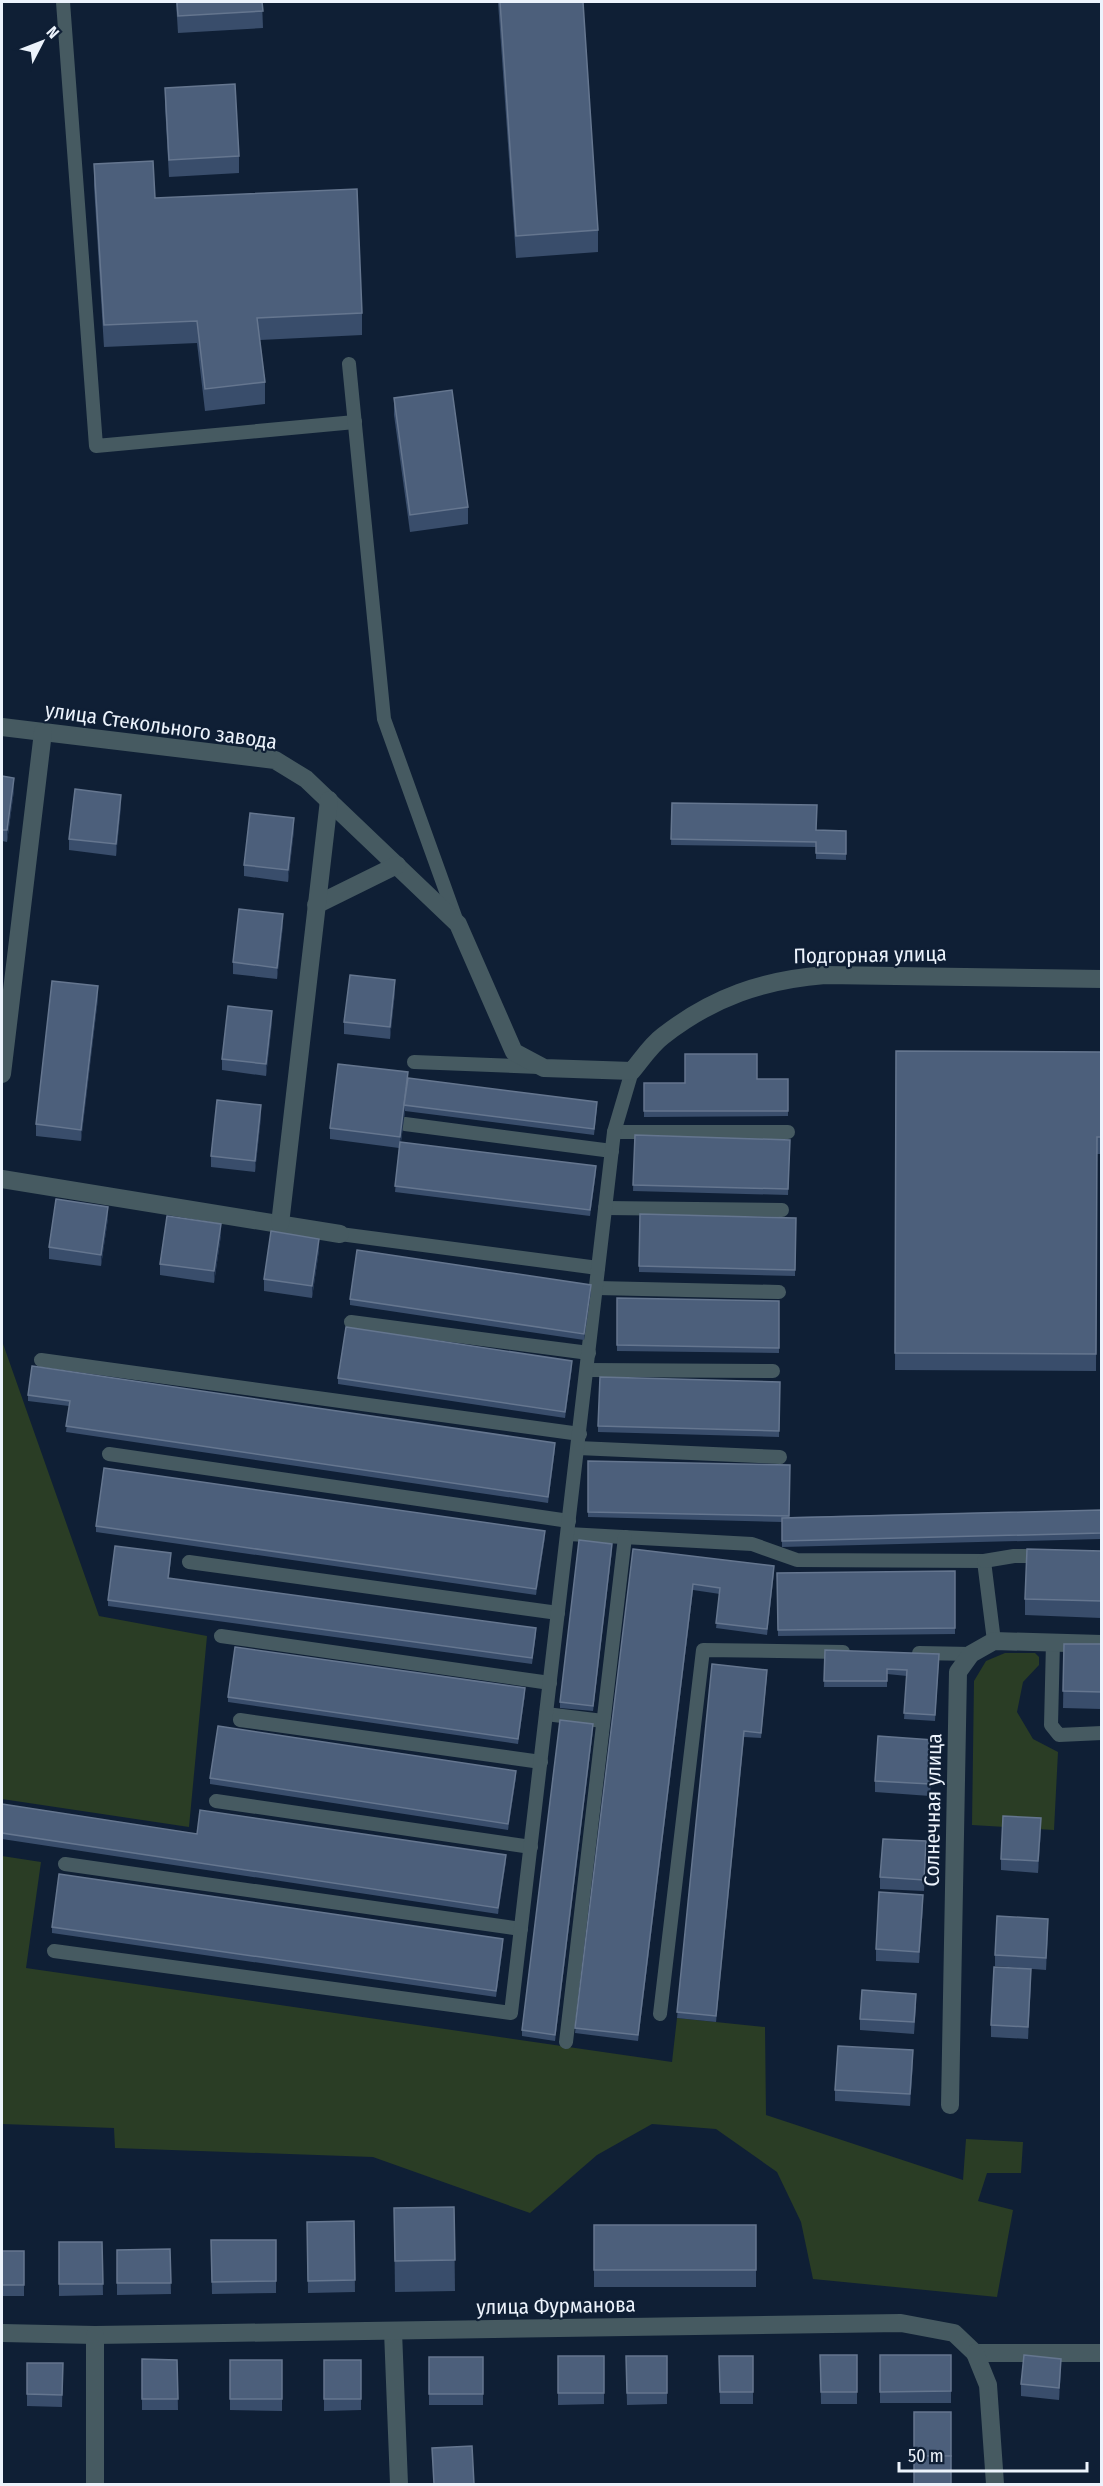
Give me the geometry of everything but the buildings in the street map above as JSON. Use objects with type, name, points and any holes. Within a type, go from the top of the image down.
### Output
[{"type":"street","name":"улица Стекольного завода","points":[[2,727],[275,760],[306,779],[458,924],[514,1052],[544,1068],[632,1071]]},
{"type":"street","points":[[2,1074],[43,732]]},
{"type":"street","points":[[280,1224],[329,800]]},
{"type":"street","points":[[316,905],[397,865]]},
{"type":"street","name":"Подгорная улица","points":[[632,1071],[662,1037],[713,1004],[757,985],[787,978],[825,975],[1101,979]]},
{"type":"street","points":[[2,1179],[340,1234]]},
{"type":"street","points":[[971,1654],[994,1641],[1101,1644]]},
{"type":"street","name":"Солнечная улица","points":[[950,2105],[958,1672],[971,1654]]},
{"type":"street","name":"улица Фурманова","points":[[2,2333],[95,2335],[901,2323],[954,2332],[975,2353]]},
{"type":"street","points":[[393,2331],[399,2484]]},
{"type":"street","points":[[95,2335],[95,2484]]},
{"type":"street","points":[[995,2484],[988,2385],[975,2353],[1101,2353]]},
{"type":"lane","points":[[63,2],[96,446],[355,422]]},
{"type":"lane","points":[[349,364],[384,719],[458,924]]},
{"type":"lane","points":[[414,1062],[544,1068]]},
{"type":"lane","points":[[54,1950],[511,2013],[614,1132],[632,1071]]},
{"type":"lane","points":[[405,1124],[612,1150]]},
{"type":"lane","points":[[614,1132],[788,1132]]},
{"type":"lane","points":[[605,1208],[782,1210]]},
{"type":"lane","points":[[340,1234],[598,1268]]},
{"type":"lane","points":[[597,1288],[779,1292]]},
{"type":"lane","points":[[351,1322],[589,1353]]},
{"type":"lane","points":[[40,1360],[579,1441],[780,1457]]},
{"type":"lane","points":[[587,1370],[773,1371]]},
{"type":"lane","points":[[109,1454],[625,1537],[753,1544],[797,1560],[984,1561],[1014,1556],[1058,1556]]},
{"type":"lane","points":[[566,2042],[625,1537]]},
{"type":"lane","points":[[984,1561],[994,1641]]},
{"type":"lane","points":[[189,1562],[558,1613]]},
{"type":"lane","points":[[221,1636],[550,1683]]},
{"type":"lane","points":[[1053,1642],[1051,1725],[1059,1736],[1101,1733]]},
{"type":"lane","points":[[660,2014],[704,1650],[855,1652]]},
{"type":"lane","points":[[901,1653],[971,1654]]},
{"type":"lane","points":[[546,1714],[603,1721]]},
{"type":"lane","points":[[240,1719],[541,1762]]},
{"type":"lane","points":[[216,1801],[531,1847]]},
{"type":"lane","points":[[65,1864],[521,1929]]},
{"type":"green space","points":[[2,1341],[99,1616],[207,1636],[189,1827],[2,1799]]},
{"type":"green space","points":[[1005,1653],[1035,1653],[1039,1657],[1039,1665],[1023,1682],[1017,1712],[1033,1739],[1058,1752],[1054,1830],[972,1825],[974,1681],[986,1661]]},
{"type":"green space","points":[[2,1856],[41,1862],[26,1968],[672,2062],[677,2018],[765,2027],[766,2115],[963,2180],[966,2139],[1023,2142],[1021,2173],[987,2173],[978,2201],[1013,2210],[997,2297],[813,2279],[801,2222],[777,2172],[716,2129],[652,2124],[597,2155],[530,2213],[373,2157],[115,2148],[114,2128],[2,2124]]}]
